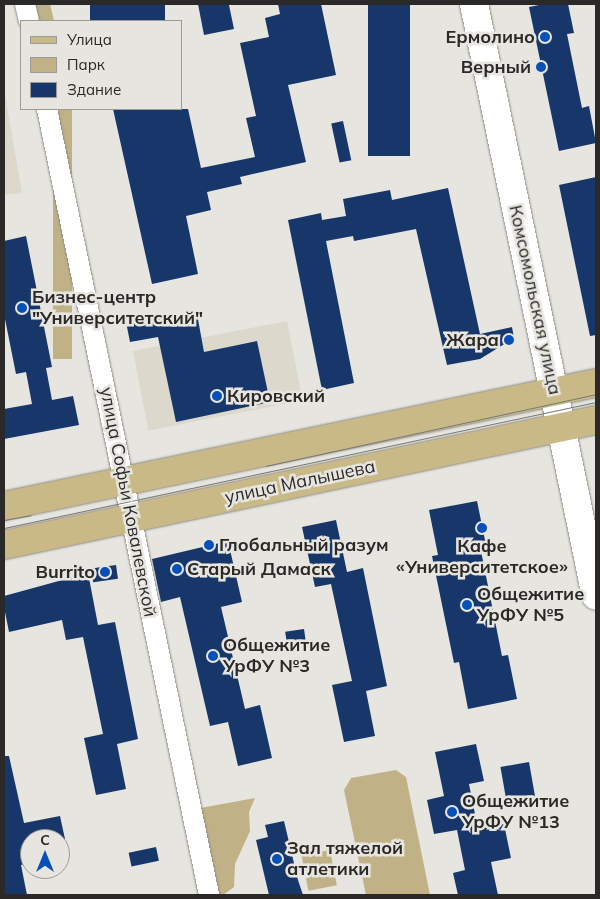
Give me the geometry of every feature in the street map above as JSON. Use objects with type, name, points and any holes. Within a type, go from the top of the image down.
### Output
[{"type":"main road","name":"Комсомольская улица","points":[[474,4],[596,596]]},
{"type":"main road","name":"улица Малышева","points":[[4,506],[596,383]]},
{"type":"main road","name":"улица Малышева","points":[[4,545],[596,420]]},
{"type":"street","points":[[25,4],[29,20]]},
{"type":"street","name":"улица Софьи Ковалевской","points":[[47,110],[209,895]]},
{"type":"shaded area","points":[[4,89],[22,193],[4,195]]},
{"type":"shaded area","points":[[287,321],[302,401],[148,430],[133,351]]},
{"type":"green space","points":[[31,4],[50,4],[54,20],[35,20]]},
{"type":"green space","points":[[53,110],[72,110],[72,359],[53,359]]},
{"type":"green space","points":[[396,770],[406,777],[430,895],[366,895],[344,790],[351,778]]},
{"type":"green space","points":[[255,798],[249,812],[250,831],[235,864],[234,887],[223,895],[214,895],[195,809]]},
{"type":"green space","points":[[330,850],[337,885],[308,891],[302,856]]},
{"type":"building","points":[[90,4],[165,4],[165,20],[90,20]]},
{"type":"building","points":[[198,4],[229,5],[234,29],[204,35]]},
{"type":"building","points":[[278,4],[321,4],[336,75],[288,85],[306,162],[240,177],[242,184],[207,192],[211,210],[186,216],[198,274],[152,284],[113,110],[188,109],[201,168],[255,157],[246,118],[256,116],[240,43],[269,37],[265,18],[280,14]]},
{"type":"building","points":[[368,4],[410,4],[410,156],[368,156]]},
{"type":"building","points":[[544,4],[568,4],[574,33],[567,34],[582,108],[589,106],[596,143],[559,151],[529,7]]},
{"type":"building","points":[[343,121],[351,160],[340,163],[331,123]]},
{"type":"building","points":[[596,177],[596,335],[590,336],[559,185]]},
{"type":"building","points":[[448,188],[480,334],[512,327],[514,338],[480,359],[447,365],[416,229],[354,241],[353,236],[326,241],[354,383],[322,390],[288,220],[321,213],[322,220],[346,216],[343,199],[390,190],[392,200]]},
{"type":"building","name":"Бизнес-центр \"Университетский\"","points":[[26,236],[52,367],[46,368],[52,400],[73,396],[79,425],[4,439],[4,409],[32,404],[26,372],[16,374],[4,314],[4,241]]},
{"type":"building","points":[[170,314],[171,318],[197,314],[204,352],[257,341],[270,402],[176,422],[158,337],[130,342],[126,322]]},
{"type":"building","name":"Общежитие УрФУ №5","points":[[477,501],[486,545],[480,546],[502,656],[508,655],[517,699],[468,709],[459,662],[454,663],[432,556],[438,555],[429,510]]},
{"type":"building","points":[[336,520],[347,572],[363,568],[387,686],[366,691],[375,736],[344,742],[332,685],[352,681],[331,584],[315,587],[302,527]]},
{"type":"building","name":"Общежитие УрФУ №3","points":[[228,541],[242,602],[221,607],[245,709],[260,705],[272,758],[238,766],[228,722],[210,726],[180,597],[161,602],[152,559]]},
{"type":"building","points":[[116,565],[118,579],[93,582],[91,568]]},
{"type":"building","points":[[88,573],[98,625],[115,622],[138,739],[117,744],[126,789],[96,795],[84,738],[103,734],[83,637],[66,640],[62,620],[9,632],[4,607],[4,596]]},
{"type":"building","points":[[304,629],[306,643],[287,646],[285,632]]},
{"type":"building","name":"Общежитие УрФУ №13","points":[[476,744],[484,781],[469,784],[478,829],[504,824],[511,858],[491,862],[498,895],[458,895],[453,873],[465,870],[457,830],[434,834],[427,800],[444,796],[435,752]]},
{"type":"building","points":[[4,756],[9,756],[24,823],[60,816],[63,829],[20,829],[20,879],[24,879],[27,895],[4,895]]},
{"type":"building","points":[[529,762],[536,800],[507,805],[500,767]]},
{"type":"building","name":"Зал тяжелой атлетики","points":[[284,821],[303,895],[269,895],[256,840],[268,837],[265,825]]},
{"type":"building","points":[[156,847],[159,861],[132,867],[129,853]]},
{"type":"tram line","points":[[266,466],[596,394]]},
{"type":"tram line","points":[[4,528],[596,402]]},
{"type":"tram line","points":[[4,520],[31,515]]},
{"type":"place","name":"Ермолино","points":[[545,37]]},
{"type":"place","name":"Верный","points":[[541,67]]},
{"type":"place","name":"Бизнес-центр \"Университетский\"","points":[[22,308]]},
{"type":"place","name":"Жара","points":[[509,340]]},
{"type":"place","name":"Кировский","points":[[217,396]]},
{"type":"place","name":"Кафе «Университетское»","points":[[482,528]]},
{"type":"place","name":"Глобальный разум","points":[[209,545]]},
{"type":"place","name":"Старый Дамаск","points":[[177,569]]},
{"type":"place","name":"Burrito","points":[[105,572]]},
{"type":"place","name":"Общежитие УрФУ №5","points":[[467,605]]},
{"type":"place","name":"Общежитие УрФУ №3","points":[[213,656]]},
{"type":"place","name":"Общежитие УрФУ №13","points":[[452,812]]},
{"type":"place","name":"Зал тяжелой атлетики","points":[[277,859]]}]
